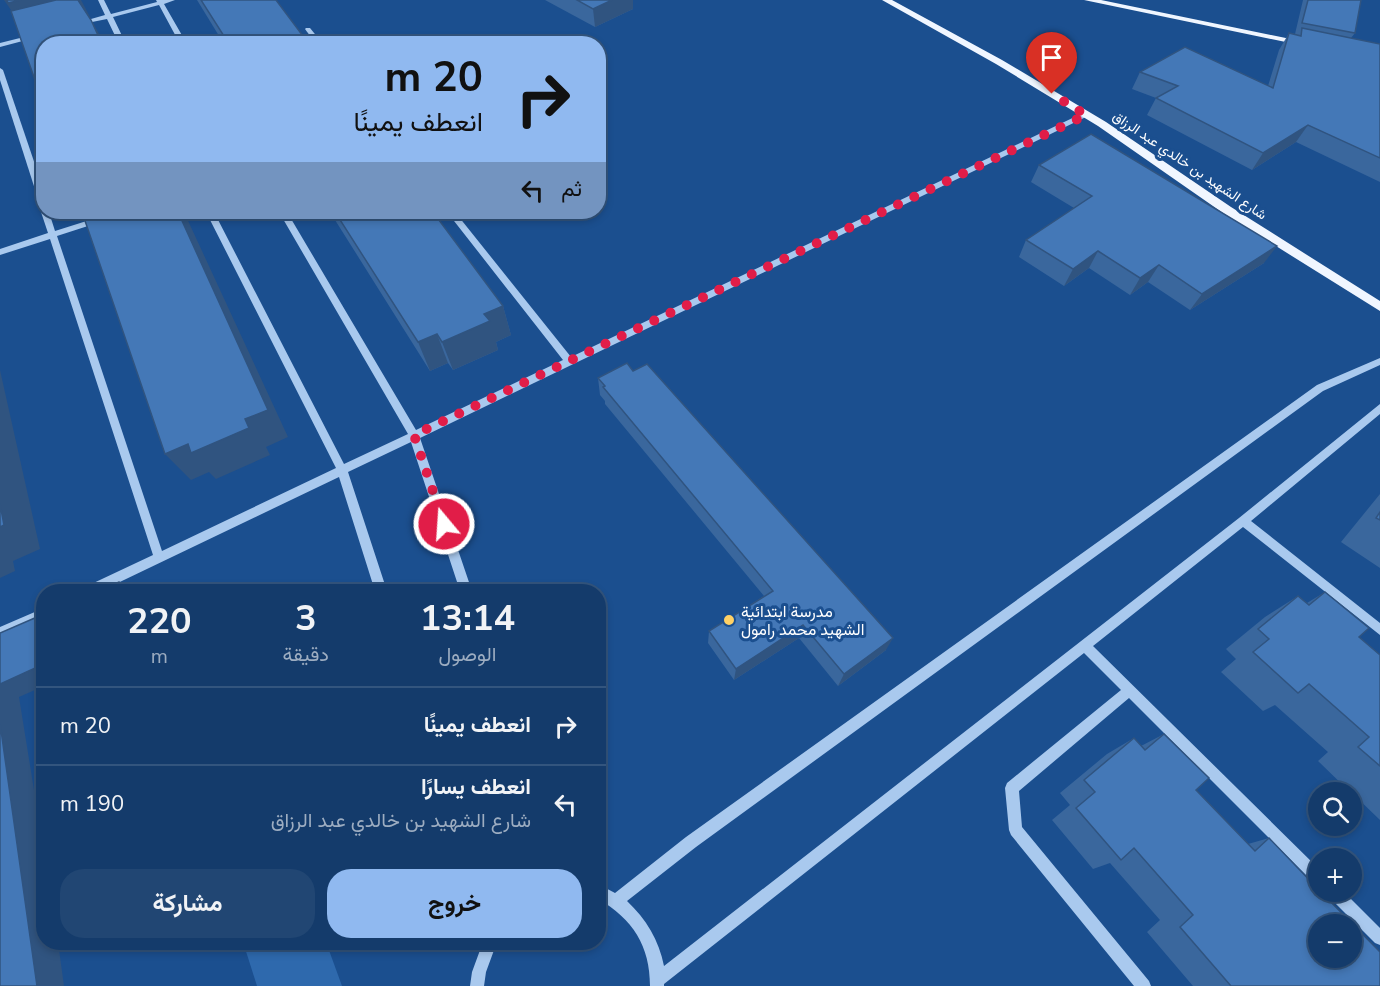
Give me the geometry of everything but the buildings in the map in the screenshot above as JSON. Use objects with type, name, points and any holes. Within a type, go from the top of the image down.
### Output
[{"type":"main road","name":"شارع الشهيد بن خالدي عبد الرزاق","points":[[886,0],[999,62],[1086,115],[1227,210],[1380,306]]},
{"type":"main road","points":[[1088,0],[1310,44]]},
{"type":"street","points":[[101,0],[119,36]]},
{"type":"street","points":[[76,25],[172,0]]},
{"type":"street","points":[[160,2],[179,36]]},
{"type":"street","points":[[308,29],[314,36]]},
{"type":"street","points":[[0,45],[44,34]]},
{"type":"street","points":[[0,70],[36,180]]},
{"type":"street","points":[[103,584],[1086,115]]},
{"type":"street","points":[[48,219],[159,557]]},
{"type":"street","points":[[0,252],[100,219]]},
{"type":"street","points":[[214,219],[342,470],[379,584]]},
{"type":"street","points":[[287,219],[414,435],[464,584]]},
{"type":"street","points":[[457,219],[569,361]]},
{"type":"street","points":[[617,900],[691,842],[1320,388],[1380,361]]},
{"type":"street","points":[[606,895],[617,900],[638,920],[651,948],[657,983],[1243,520],[1380,408]]},
{"type":"street","points":[[1243,520],[1380,630]]},
{"type":"street","points":[[0,633],[36,617]]},
{"type":"street","points":[[1084,645],[1308,867]]},
{"type":"street","points":[[1130,690],[1012,788],[1016,830],[1144,986]]},
{"type":"street","points":[[1344,902],[1380,938]]},
{"type":"street","points":[[477,986],[479,972],[487,950]]},
{"type":"shaded area","points":[[246,950],[329,950],[342,986],[257,986]]},
{"type":"place","name":"مدرسة ابتدائية الشهيد محمد رامول","points":[[729,620]]},
{"type":"route","points":[[444,524],[414,435],[1086,115],[1052,94]]}]
